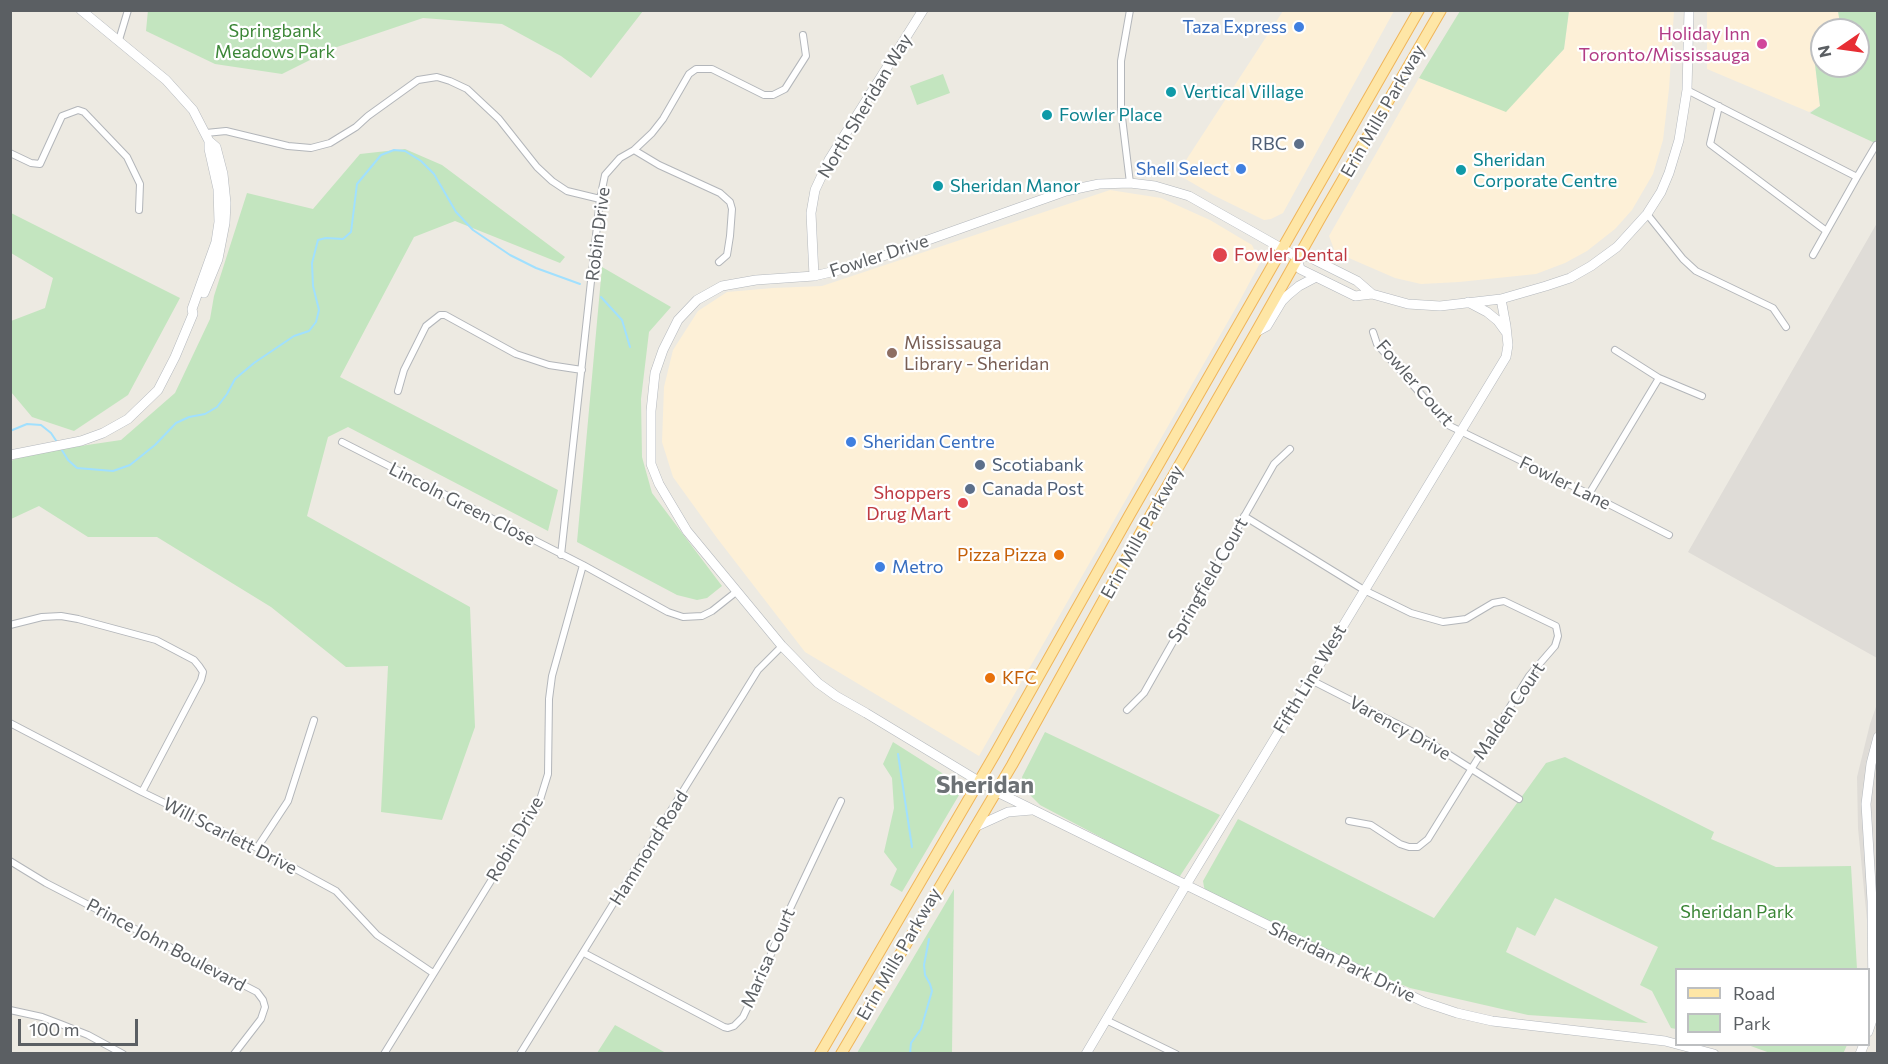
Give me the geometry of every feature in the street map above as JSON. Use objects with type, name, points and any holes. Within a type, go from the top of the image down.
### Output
[{"type":"main road","name":"Erin Mills Parkway","points":[[820,1053],[978,782],[1419,10]]},
{"type":"main road","name":"Erin Mills Parkway","points":[[841,1053],[1012,765],[1140,533],[1441,10]]},
{"type":"street","points":[[10,455],[70,443],[103,433],[128,419],[158,390],[193,314],[192,309],[216,242],[219,222],[218,189],[208,137],[192,110],[166,80],[81,10]]},
{"type":"street","points":[[119,40],[128,10]]},
{"type":"street","name":"North Sheridan Way","points":[[814,276],[811,213],[815,190],[830,160],[924,10]]},
{"type":"street","points":[[1130,10],[1121,61],[1121,109],[1130,183]]},
{"type":"street","points":[[1372,294],[1357,281],[1307,256],[1297,257],[1300,269],[1355,296],[1372,294],[1408,304],[1440,306],[1501,299],[1546,286],[1580,272],[1617,247],[1647,214],[1661,192],[1669,173],[1679,140],[1687,90],[1689,10]]},
{"type":"street","name":"Robin Drive","points":[[561,555],[600,199],[605,176],[620,158],[634,150],[663,119],[689,74],[696,69],[712,69],[764,95],[773,96],[785,89],[806,56],[803,35]]},
{"type":"street","points":[[208,137],[226,131],[288,146],[311,148],[330,144],[418,80],[437,78],[467,89],[499,119],[537,167],[552,181],[567,190],[600,199]]},
{"type":"street","points":[[1687,90],[1857,177]]},
{"type":"street","points":[[1719,106],[1710,144],[1825,230]]},
{"type":"street","points":[[10,153],[31,163],[40,164],[62,116],[78,110],[84,112],[127,157],[140,184],[139,210]]},
{"type":"street","points":[[1813,255],[1825,230],[1876,145]]},
{"type":"street","points":[[634,150],[658,165],[720,193],[730,202],[731,227],[727,255],[719,261]]},
{"type":"street","name":"Fowler Drive","points":[[782,646],[687,531],[659,484],[651,464],[651,411],[656,373],[663,350],[678,320],[697,300],[722,286],[756,280],[814,276],[852,267],[1066,191],[1099,184],[1130,183],[1155,186],[1189,196],[1297,257]]},
{"type":"street","points":[[1647,214],[1696,272],[1773,308],[1786,327]]},
{"type":"street","points":[[1256,332],[1267,326],[1288,295],[1316,277]]},
{"type":"street","name":"Fifth Line West","points":[[1086,1053],[1506,357],[1508,345],[1501,299]]},
{"type":"street","points":[[1467,302],[1493,317],[1507,334]]},
{"type":"street","points":[[398,391],[404,370],[426,326],[440,315],[445,315],[516,354],[549,365],[582,370]]},
{"type":"street","name":"Fowler Court","points":[[1373,332],[1377,344],[1448,425],[1459,432]]},
{"type":"street","points":[[1615,350],[1659,378],[1702,396]]},
{"type":"street","points":[[1589,494],[1659,378]]},
{"type":"street","name":"Fowler Lane","points":[[1459,432],[1669,535]]},
{"type":"street","name":"Lincoln Green Close","points":[[342,442],[583,565],[668,612],[683,617],[702,616],[736,592]]},
{"type":"street","name":"Springfield Court","points":[[1127,710],[1144,693],[1274,464],[1290,449]]},
{"type":"street","points":[[1244,516],[1364,590]]},
{"type":"street","name":"Robin Drive","points":[[384,1053],[539,803],[548,774],[549,699],[552,676],[583,565]]},
{"type":"street","name":"Malden Court","points":[[1350,821],[1371,825],[1400,844],[1418,847],[1428,839],[1529,676],[1555,646],[1558,636],[1556,626],[1513,604],[1493,603],[1466,619],[1443,622],[1411,613],[1364,590]]},
{"type":"street","points":[[10,625],[42,617],[61,616],[78,619],[156,640],[194,660],[199,666],[203,672],[201,680],[142,792]]},
{"type":"street","name":"Sheridan Park Drive","points":[[782,646],[818,683],[836,696],[978,782],[1399,991],[1457,1013],[1492,1021],[1675,1043]]},
{"type":"street","name":"Hammond Road","points":[[520,1053],[758,670],[782,646]]},
{"type":"street","name":"Varency Drive","points":[[1311,680],[1413,732],[1519,799]]},
{"type":"street","points":[[257,848],[288,801],[314,720]]},
{"type":"street","name":"Will Scarlett Drive","points":[[10,723],[142,792],[257,848],[336,891],[377,935],[433,973]]},
{"type":"street","points":[[1870,1028],[1873,999],[1872,901],[1866,804],[1870,764],[1878,737]]},
{"type":"street","name":"Marisa Court","points":[[584,953],[720,1025],[728,1028],[734,1026],[742,1017],[760,981],[787,915],[841,801]]},
{"type":"street","points":[[974,828],[1008,812],[1032,810]]},
{"type":"street","name":"Prince John Boulevard","points":[[10,861],[46,883],[257,992],[265,1007],[261,1018],[234,1053]]},
{"type":"street","points":[[10,1010],[42,1017],[88,1035],[123,1053]]},
{"type":"street","points":[[1106,1020],[1176,1053]]},
{"type":"street","name":"Sheridan Park Drive","points":[[1685,1046],[1714,1053]]},
{"type":"shaded area","points":[[1283,11],[1394,11],[1283,213],[1264,220],[1177,174]]},
{"type":"shaded area","points":[[1569,11],[1674,11],[1663,140],[1653,174],[1632,210],[1615,229],[1587,251],[1565,263],[1536,274],[1459,282],[1421,284],[1395,278],[1335,252],[1329,236],[1419,78],[1506,111],[1564,49]]},
{"type":"shaded area","points":[[1707,11],[1838,11],[1839,18],[1810,18],[1810,78],[1817,78],[1820,106],[1809,112],[1707,69]]},
{"type":"shaded area","points":[[1110,190],[1161,198],[1210,220],[1252,245],[1260,263],[979,756],[805,652],[673,477],[662,442],[664,387],[673,350],[698,311],[727,292],[822,286]]},
{"type":"shaded area","points":[[1877,223],[1878,658],[1688,552]]},
{"type":"shaded area","points":[[1877,704],[1877,935],[1868,931],[1858,828],[1857,777]]},
{"type":"green space","name":"Springbank Meadows Park","points":[[148,10],[643,11],[591,78],[561,56],[502,24],[423,18],[334,48],[282,74],[215,64],[146,31]]},
{"type":"green space","points":[[1460,11],[1569,11],[1564,49],[1506,112],[1419,78]]},
{"type":"green space","points":[[1838,11],[1877,11],[1877,144],[1810,113],[1820,106],[1817,78],[1870,78],[1870,18],[1839,18]]},
{"type":"green space","points":[[943,74],[950,93],[917,105],[910,86]]},
{"type":"green space","points":[[405,149],[442,165],[565,257],[560,263],[455,221],[414,237],[340,377],[558,490],[548,531],[348,427],[328,437],[307,516],[470,607],[475,727],[442,820],[381,812],[388,666],[346,667],[271,607],[157,537],[88,537],[39,506],[11,519],[11,461],[26,454],[121,440],[175,393],[210,319],[214,296],[247,193],[313,209],[360,154]]},
{"type":"green space","points":[[11,213],[180,298],[128,395],[74,431],[32,417],[11,392],[11,321],[45,308],[53,278],[11,253]]},
{"type":"green space","points":[[602,267],[671,307],[649,332],[641,399],[642,457],[652,493],[722,586],[707,598],[697,600],[677,595],[577,542]]},
{"type":"green space","points":[[1045,732],[1220,815],[1180,876],[1174,876],[1040,805],[1024,789],[1022,777]]},
{"type":"green space","points":[[893,742],[942,773],[959,795],[902,892],[890,885],[897,869],[884,852],[894,808],[892,778],[883,764]]},
{"type":"green space","name":"Sheridan Park","points":[[1565,757],[1714,832],[1711,839],[1776,867],[1851,866],[1857,968],[1675,968],[1675,1029],[1671,1028],[1652,991],[1640,985],[1658,947],[1555,898],[1535,936],[1517,927],[1506,952],[1648,1023],[1528,1015],[1410,988],[1364,969],[1206,892],[1204,887],[1203,881],[1238,819],[1434,918],[1546,763]]},
{"type":"green space","points":[[954,889],[952,1053],[857,1053]]},
{"type":"green space","points":[[615,1025],[666,1053],[597,1053]]},
{"type":"green space","points":[[1751,1046],[1847,1046],[1843,1054],[1770,1053]]},
{"type":"waterway","points":[[60,447],[68,460],[77,468],[113,471],[130,465],[155,445],[176,423],[189,417],[205,414],[217,407],[235,379],[254,363],[294,336],[309,331],[316,322],[319,310],[313,286],[312,263],[318,240],[343,239],[351,232],[357,184],[381,155],[394,150],[405,151],[421,161],[434,174],[456,212],[473,230],[510,255],[536,268],[580,284]]},
{"type":"waterway","points":[[601,297],[622,320],[630,347]]},
{"type":"waterway","points":[[10,431],[27,424],[41,425],[57,442]]},
{"type":"waterway","points":[[898,754],[912,847]]},
{"type":"waterway","points":[[910,1054],[911,1043],[921,1029],[932,991],[925,975],[924,965],[929,939]]},
{"type":"place","name":"Taza Express","points":[[1299,27]]},
{"type":"place","name":"Holiday Inn Toronto/Mississauga","points":[[1762,44]]},
{"type":"place","name":"Vertical Village","points":[[1171,92]]},
{"type":"place","name":"Fowler Place","points":[[1047,115]]},
{"type":"place","name":"RBC","points":[[1299,144]]},
{"type":"place","name":"Shell Select","points":[[1241,169]]},
{"type":"place","name":"Sheridan Corporate Centre","points":[[1461,170]]},
{"type":"place","name":"Sheridan Manor","points":[[938,186]]},
{"type":"place","name":"Fowler Dental","points":[[1220,255]]},
{"type":"place","name":"Mississauga Library - Sheridan","points":[[892,353]]},
{"type":"place","name":"Sheridan Centre","points":[[851,442]]},
{"type":"place","name":"Scotiabank","points":[[980,465]]},
{"type":"place","name":"Canada Post","points":[[970,489]]},
{"type":"place","name":"Shoppers Drug Mart","points":[[963,503]]},
{"type":"place","name":"Pizza Pizza","points":[[1059,555]]},
{"type":"place","name":"Metro","points":[[880,567]]},
{"type":"place","name":"KFC","points":[[990,678]]},
{"type":"district","name":"Sheridan","points":[[985,785]]}]
